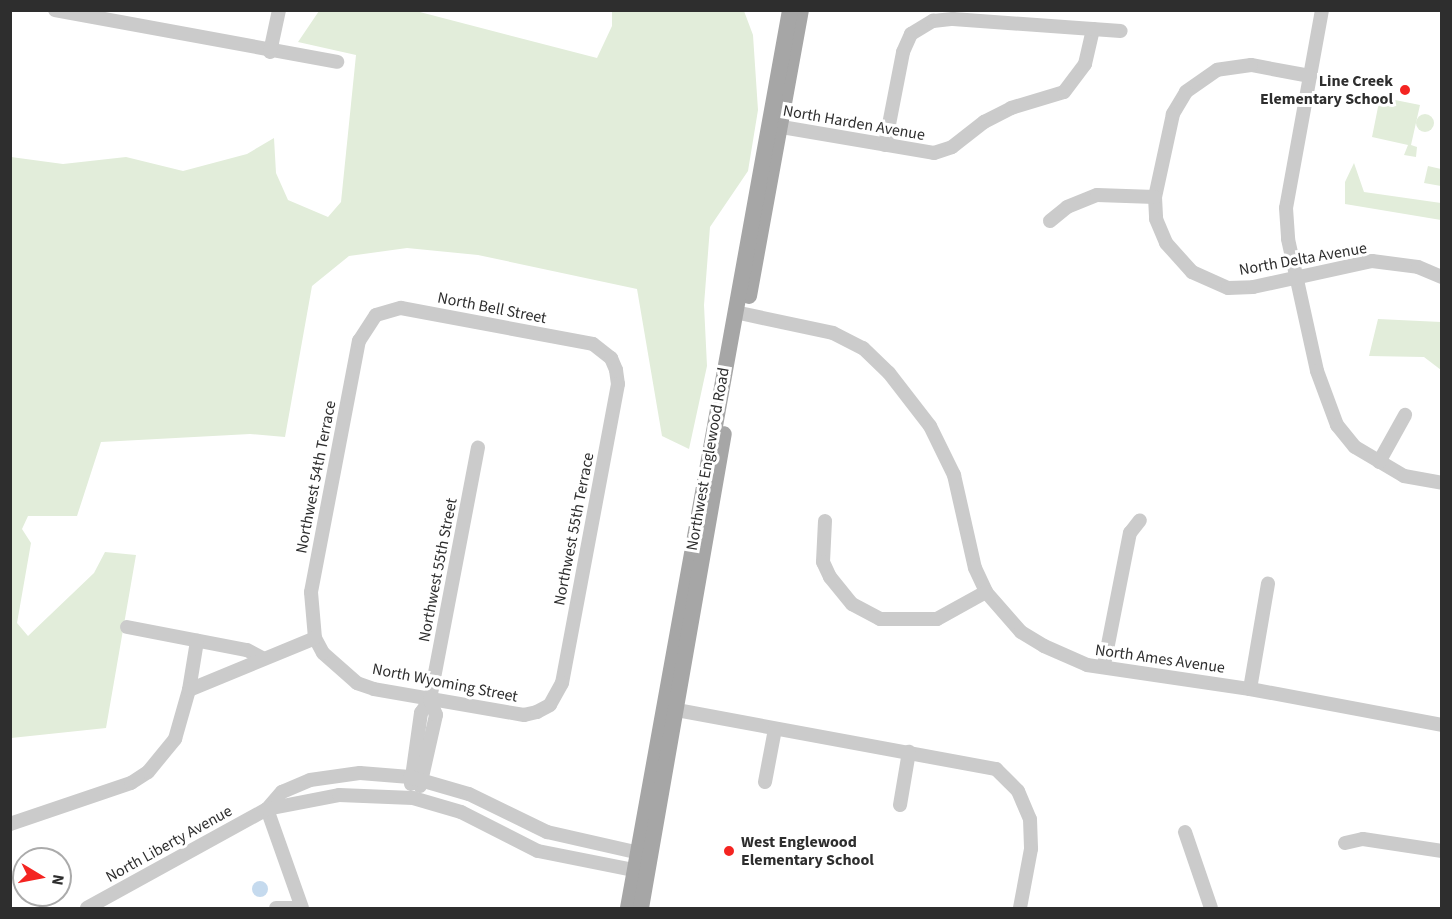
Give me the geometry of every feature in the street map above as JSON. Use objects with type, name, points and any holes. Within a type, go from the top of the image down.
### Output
[{"type":"main road","name":"Northwest Englewood Road","points":[[628,909],[643,863],[672,709],[774,126],[790,10]]},
{"type":"main road","name":"Northwest Englewood Road","points":[[774,126],[801,10]]},
{"type":"main road","name":"Northwest Englewood Road","points":[[641,909],[643,863]]},
{"type":"street","points":[[56,10],[124,17],[270,52],[337,62]]},
{"type":"street","points":[[270,52],[279,10]]},
{"type":"street","points":[[1322,10],[1287,198],[1288,239],[1317,371],[1337,425],[1355,447],[1404,476],[1442,483]]},
{"type":"street","points":[[885,145],[903,52],[911,34],[933,21],[1010,17],[1121,31]]},
{"type":"street","name":"North Harden Avenue","points":[[774,126],[934,153],[952,147],[984,122],[1011,108],[1064,92],[1085,64],[1093,29]]},
{"type":"street","points":[[1050,221],[1067,207],[1097,195],[1155,197],[1173,114],[1195,83],[1216,70],[1251,65],[1310,76]]},
{"type":"street","name":"North Delta Avenue","points":[[1155,197],[1156,219],[1166,243],[1182,263],[1203,279],[1241,288],[1372,261],[1418,267],[1442,277]]},
{"type":"street","name":"North Bell Street","points":[[368,324],[376,315],[401,308],[593,344],[610,358]]},
{"type":"street","name":"North Ames Avenue","points":[[740,313],[833,333],[863,348],[895,380],[930,426],[954,475],[975,568],[986,592],[1021,632],[1087,665],[1104,665],[1250,689],[1442,725]]},
{"type":"street","name":"Northwest 54th Terrace","points":[[315,638],[311,592],[359,341],[368,324]]},
{"type":"street","name":"Northwest 55th Terrace","points":[[550,705],[562,683],[618,384],[610,358]]},
{"type":"street","points":[[1379,462],[1405,415]]},
{"type":"street","name":"Northwest 55th Street","points":[[413,798],[410,777],[421,713],[430,699],[478,448]]},
{"type":"street","points":[[1104,665],[1130,533],[1140,520]]},
{"type":"street","points":[[825,521],[823,562],[830,577],[852,604],[880,619],[937,619],[986,592]]},
{"type":"street","points":[[1250,689],[1268,585]]},
{"type":"street","points":[[127,627],[247,650],[262,658]]},
{"type":"street","points":[[189,690],[315,638]]},
{"type":"street","name":"North Wyoming Street","points":[[315,638],[323,653],[357,683],[430,699],[524,715],[550,705]]},
{"type":"street","points":[[10,824],[122,787],[148,772],[175,739],[189,690],[197,641]]},
{"type":"street","name":"Northwest 55th Street","points":[[413,798],[424,780],[432,739],[436,715],[430,699]]},
{"type":"street","points":[[672,709],[981,764],[996,769],[1018,790],[1032,833],[1020,909]]},
{"type":"street","points":[[765,782],[775,729]]},
{"type":"street","points":[[417,736],[432,739]]},
{"type":"street","points":[[900,805],[909,752]]},
{"type":"street","name":"North Liberty Avenue","points":[[267,809],[282,792],[310,780],[360,774],[410,777],[487,802],[547,832],[643,863]]},
{"type":"street","name":"North Liberty Avenue","points":[[87,909],[267,809],[339,795],[413,798],[461,812],[538,851],[643,863]]},
{"type":"street","points":[[267,809],[301,909],[276,909]]},
{"type":"street","points":[[1185,832],[1211,909]]},
{"type":"street","points":[[1345,843],[1363,839],[1442,851]]},
{"type":"green space","points":[[319,11],[416,11],[597,58],[612,26],[612,11],[744,11],[753,35],[758,110],[748,171],[710,227],[704,305],[707,366],[689,449],[662,436],[637,289],[478,255],[407,248],[349,256],[312,286],[285,437],[250,434],[101,442],[77,516],[28,516],[22,529],[31,543],[17,623],[28,636],[94,573],[105,552],[136,555],[106,728],[11,738],[11,157],[63,164],[126,157],[183,171],[247,154],[274,138],[276,173],[288,200],[328,217],[341,202],[356,55],[298,42]]},
{"type":"green space","points":[[1380,97],[1420,105],[1411,145],[1417,147],[1416,157],[1404,155],[1408,145],[1372,137]]},
{"type":"green space","points":[[1425,114],[1431,117],[1434,123],[1431,129],[1425,132],[1419,129],[1416,123],[1419,117]]},
{"type":"green space","points":[[1354,163],[1364,192],[1441,203],[1441,220],[1345,204],[1345,182]]},
{"type":"green space","points":[[1428,166],[1441,169],[1441,186],[1424,183]]},
{"type":"green space","points":[[1378,319],[1441,322],[1441,370],[1424,357],[1369,356]]},
{"type":"water","points":[[257,881],[263,881],[268,889],[266,895],[257,897],[252,892],[252,886]]},
{"type":"place","name":"Line Creek Elementary School","points":[[1405,90]]},
{"type":"place","name":"West Englewood Elementary School","points":[[729,851]]}]
